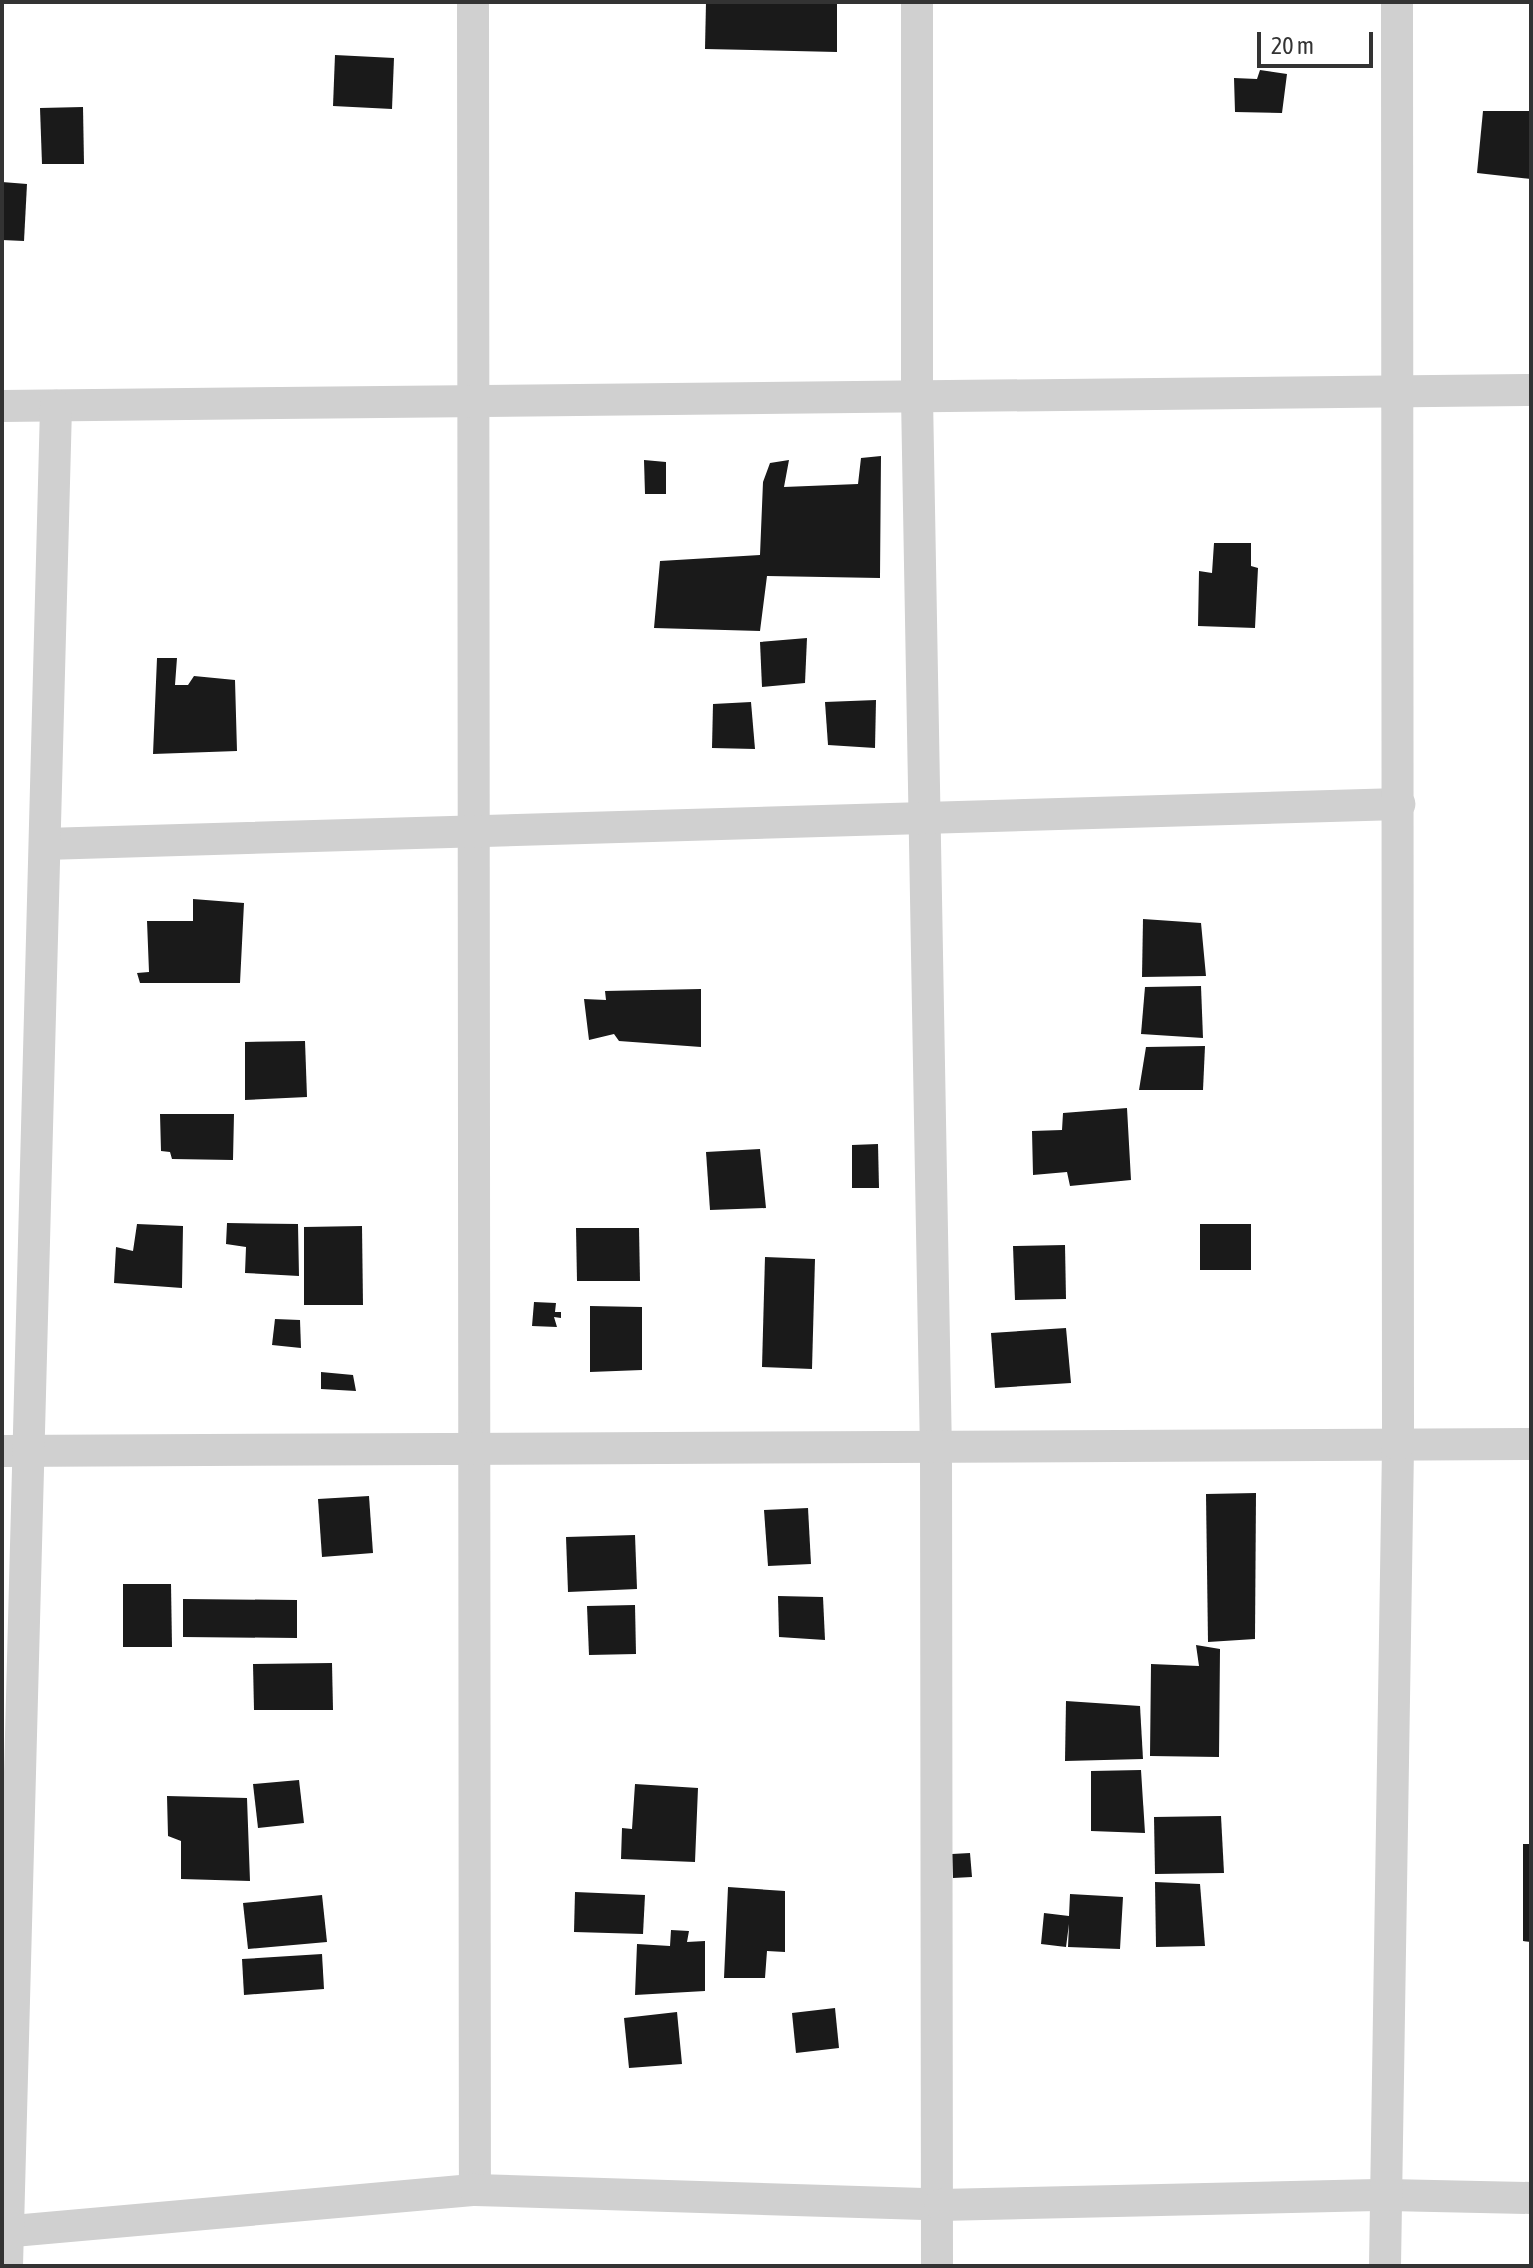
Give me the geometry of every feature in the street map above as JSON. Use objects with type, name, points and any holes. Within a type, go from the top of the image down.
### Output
[{"type":"street","points":[[473,2],[475,2190]]},
{"type":"street","points":[[917,2],[917,397],[936,1449],[933,1933],[940,2205],[937,2266]]},
{"type":"street","points":[[1385,2266],[1398,1445],[1397,2]]},
{"type":"street","points":[[2,406],[1531,390]]},
{"type":"street","points":[[7,2266],[3,2232],[15,1451],[45,844],[56,406]]},
{"type":"street","points":[[45,844],[1399,804]]},
{"type":"street","points":[[15,1451],[1531,1444]]},
{"type":"street","points":[[3,2232],[475,2190],[940,2205],[1388,2195],[1531,2198]]},
{"type":"building","points":[[706,2],[837,2],[837,52],[705,49]]},
{"type":"building","points":[[335,55],[394,58],[392,109],[333,106]]},
{"type":"building","points":[[1260,70],[1287,74],[1282,113],[1235,112],[1234,78],[1257,79]]},
{"type":"building","points":[[83,107],[84,164],[42,164],[40,108]]},
{"type":"building","points":[[1483,111],[1531,111],[1531,179],[1477,173]]},
{"type":"building","points":[[2,182],[27,184],[24,241],[2,240]]},
{"type":"building","points":[[881,456],[880,578],[767,576],[760,631],[654,628],[660,561],[760,555],[763,482],[770,463],[789,460],[784,487],[858,484],[861,458]]},
{"type":"building","points":[[644,460],[666,462],[666,494],[645,494]]},
{"type":"building","points":[[1214,543],[1251,543],[1251,566],[1258,568],[1255,628],[1198,626],[1199,571],[1212,573]]},
{"type":"building","points":[[807,638],[805,683],[762,687],[760,642]]},
{"type":"building","points":[[157,658],[177,658],[175,685],[188,685],[194,676],[235,680],[237,751],[153,754]]},
{"type":"building","points":[[876,700],[875,748],[828,745],[825,702]]},
{"type":"building","points":[[751,702],[755,749],[712,748],[713,704]]},
{"type":"building","points":[[193,899],[244,903],[240,983],[140,983],[137,973],[149,972],[147,921],[193,921]]},
{"type":"building","points":[[1143,919],[1201,923],[1206,976],[1142,977]]},
{"type":"building","points":[[1201,986],[1203,1038],[1141,1034],[1145,987]]},
{"type":"building","points":[[701,989],[701,1047],[619,1041],[614,1034],[589,1040],[584,999],[606,1000],[605,991]]},
{"type":"building","points":[[305,1041],[307,1097],[245,1100],[245,1042]]},
{"type":"building","points":[[1205,1046],[1203,1090],[1139,1090],[1146,1047]]},
{"type":"building","points":[[1127,1108],[1131,1180],[1070,1186],[1067,1172],[1033,1175],[1032,1131],[1062,1130],[1063,1113]]},
{"type":"building","points":[[160,1114],[234,1114],[233,1160],[172,1159],[170,1152],[161,1151]]},
{"type":"building","points":[[878,1144],[879,1188],[852,1188],[852,1145]]},
{"type":"building","points":[[760,1149],[766,1208],[710,1210],[706,1152]]},
{"type":"building","points":[[227,1223],[298,1224],[299,1276],[245,1273],[246,1247],[226,1244]]},
{"type":"building","points":[[137,1224],[183,1226],[182,1288],[114,1283],[116,1247],[133,1251]]},
{"type":"building","points":[[1200,1224],[1251,1224],[1251,1270],[1200,1270]]},
{"type":"building","points":[[362,1226],[363,1305],[304,1305],[304,1227]]},
{"type":"building","points":[[576,1228],[639,1228],[640,1281],[577,1281]]},
{"type":"building","points":[[1065,1245],[1066,1299],[1015,1300],[1013,1246]]},
{"type":"building","points":[[765,1257],[815,1259],[812,1369],[762,1367]]},
{"type":"building","points":[[534,1302],[556,1303],[555,1312],[561,1312],[561,1318],[554,1317],[557,1327],[532,1326]]},
{"type":"building","points":[[590,1306],[642,1307],[642,1370],[590,1372]]},
{"type":"building","points":[[275,1319],[300,1320],[301,1348],[272,1345]]},
{"type":"building","points":[[1066,1328],[1071,1383],[995,1388],[991,1333]]},
{"type":"building","points":[[321,1372],[353,1375],[356,1391],[321,1389]]},
{"type":"building","points":[[1256,1493],[1255,1639],[1208,1642],[1206,1494]]},
{"type":"building","points":[[369,1496],[373,1553],[322,1557],[318,1499]]},
{"type":"building","points":[[808,1508],[811,1564],[768,1566],[764,1510]]},
{"type":"building","points":[[635,1535],[637,1589],[568,1592],[566,1537]]},
{"type":"building","points":[[123,1584],[171,1584],[172,1647],[123,1647]]},
{"type":"building","points":[[778,1596],[823,1597],[825,1640],[779,1637]]},
{"type":"building","points":[[183,1599],[297,1600],[297,1638],[183,1637]]},
{"type":"building","points":[[635,1605],[636,1654],[589,1655],[587,1606]]},
{"type":"building","points":[[1196,1645],[1220,1649],[1219,1757],[1150,1756],[1151,1664],[1199,1666]]},
{"type":"building","points":[[332,1663],[333,1710],[254,1710],[253,1664]]},
{"type":"building","points":[[1066,1701],[1140,1706],[1143,1759],[1065,1761]]},
{"type":"building","points":[[1141,1770],[1145,1833],[1091,1831],[1091,1771]]},
{"type":"building","points":[[299,1780],[304,1823],[258,1828],[253,1784]]},
{"type":"building","points":[[635,1784],[698,1788],[695,1862],[621,1859],[622,1828],[632,1829]]},
{"type":"building","points":[[167,1796],[247,1798],[250,1881],[181,1879],[181,1841],[168,1836]]},
{"type":"building","points":[[1221,1816],[1224,1873],[1155,1874],[1154,1817]]},
{"type":"building","points":[[1523,1844],[1531,1844],[1531,1942],[1523,1941]]},
{"type":"building","points":[[970,1853],[972,1877],[953,1878],[952,1854]]},
{"type":"building","points":[[1155,1882],[1200,1884],[1205,1946],[1156,1947]]},
{"type":"building","points":[[728,1887],[785,1891],[785,1952],[767,1951],[765,1978],[724,1978]]},
{"type":"building","points":[[575,1892],[645,1895],[643,1934],[574,1932]]},
{"type":"building","points":[[1070,1894],[1123,1897],[1120,1949],[1068,1947],[1069,1924],[1066,1947],[1041,1944],[1044,1913],[1069,1916]]},
{"type":"building","points":[[322,1895],[327,1942],[248,1949],[243,1903]]},
{"type":"building","points":[[671,1930],[689,1931],[687,1942],[705,1941],[705,1991],[635,1995],[637,1944],[670,1946]]},
{"type":"building","points":[[322,1954],[324,1989],[244,1995],[242,1959]]},
{"type":"building","points":[[835,2008],[839,2048],[796,2053],[792,2013]]},
{"type":"building","points":[[677,2012],[682,2064],[629,2068],[624,2018]]}]
